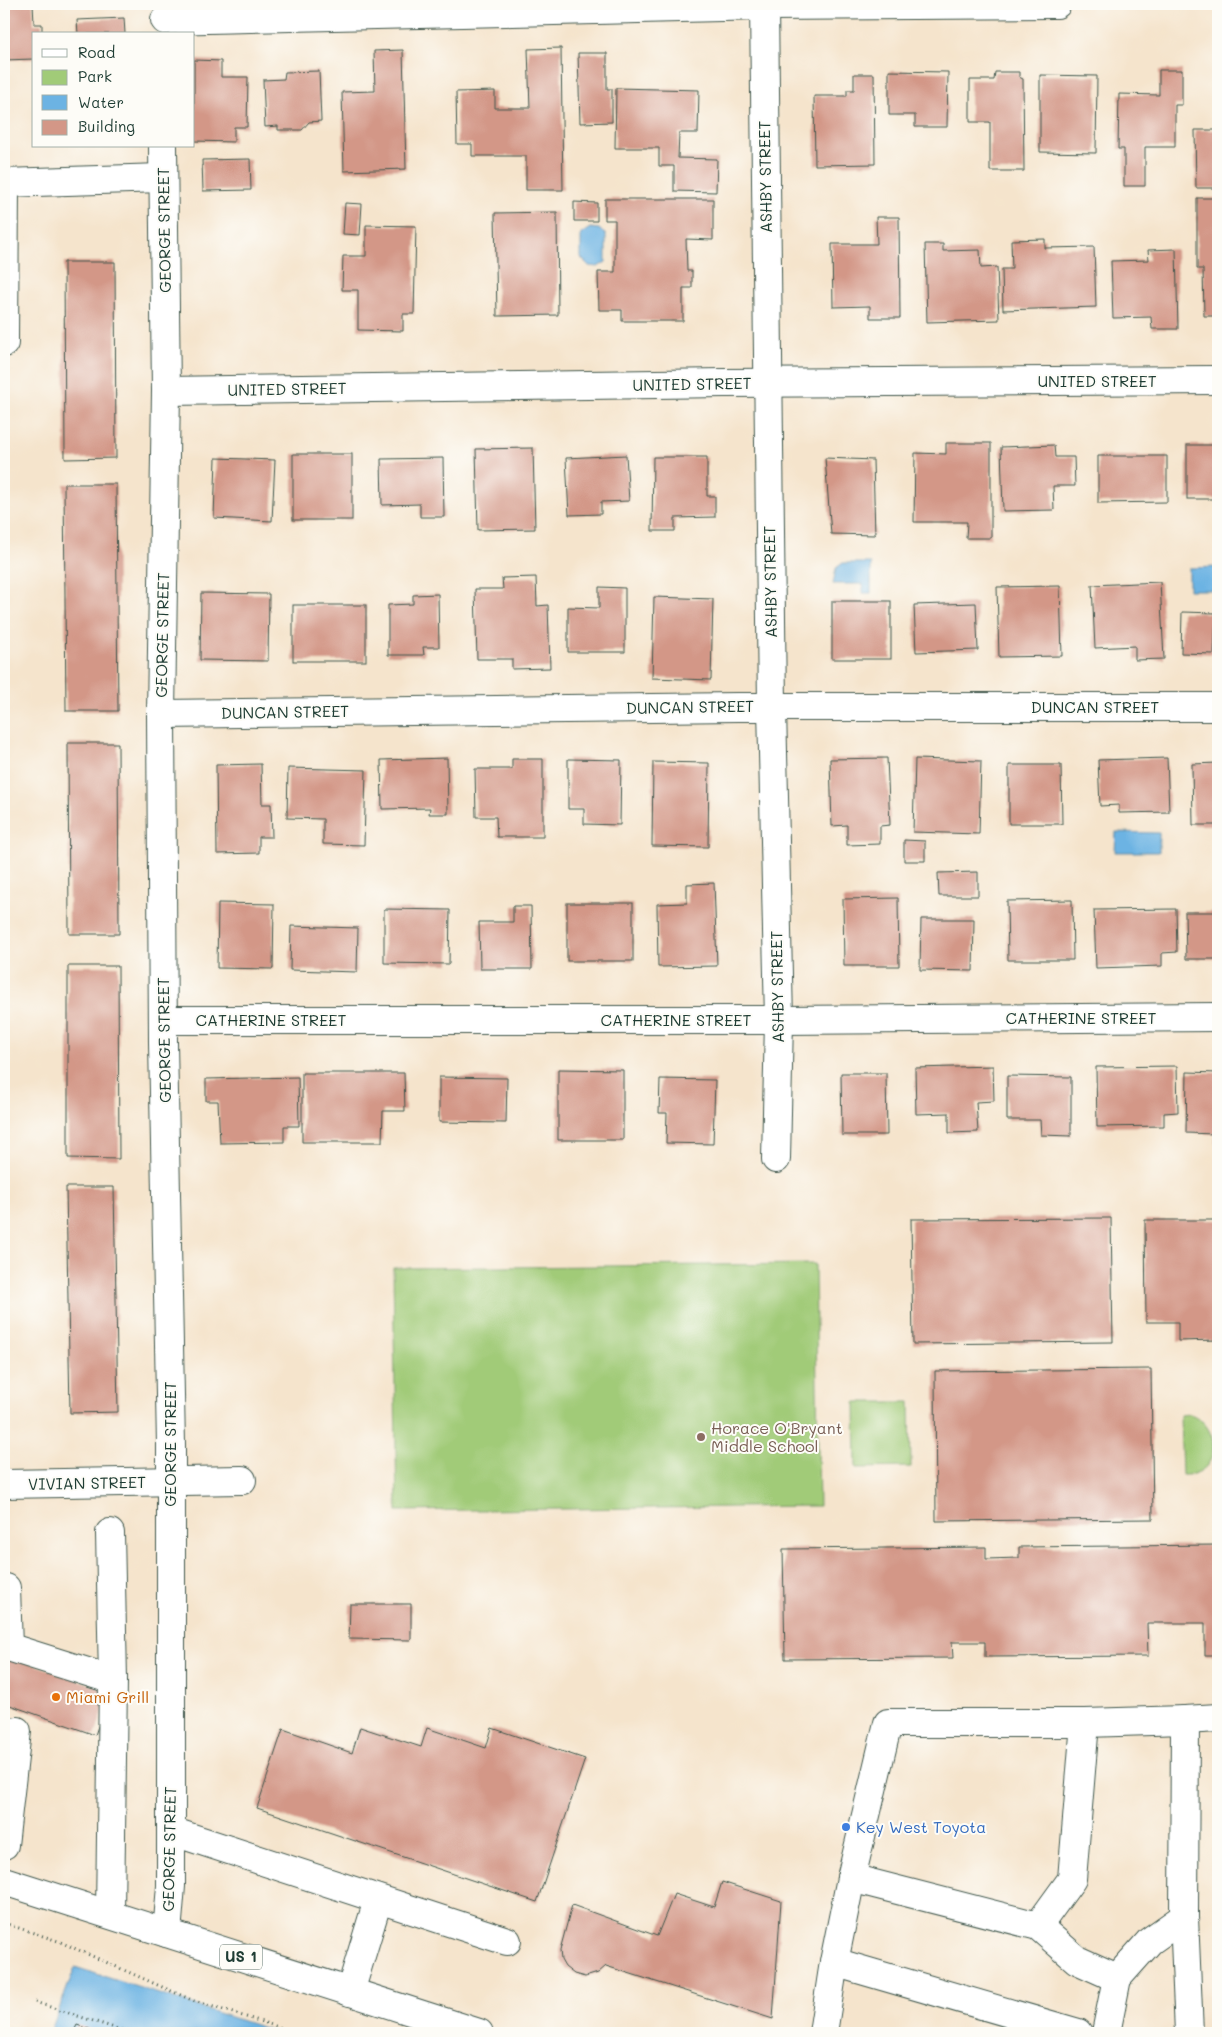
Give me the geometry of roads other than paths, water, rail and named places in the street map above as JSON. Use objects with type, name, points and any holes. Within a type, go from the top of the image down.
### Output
[{"type":"street","points":[[165,19],[764,5],[1057,4]]},
{"type":"street","name":"ASHBY STREET","points":[[764,5],[772,707],[779,1020],[776,1159]]},
{"type":"street","name":"GEORGE STREET","points":[[163,148],[166,391],[161,714],[163,1020],[170,1481],[171,1831],[171,1886],[167,1933]]},
{"type":"street","points":[[4,343],[4,183],[162,178]]},
{"type":"street","name":"UNITED STREET","points":[[166,391],[768,383],[1218,380]]},
{"type":"street","name":"DUNCAN STREET","points":[[161,714],[772,707],[1218,707]]},
{"type":"street","name":"CATHERINE STREET","points":[[163,1020],[779,1020],[1218,1017]]},
{"type":"street","name":"VIVIAN STREET","points":[[4,1484],[242,1480]]},
{"type":"street","points":[[110,1533],[113,1680],[110,1914]]},
{"type":"street","points":[[6,1588],[8,1647],[113,1680]]},
{"type":"street","points":[[823,2033],[834,1962],[851,1878],[888,1723],[1084,1724],[1218,1718]]},
{"type":"street","points":[[1186,1720],[1184,1918],[1190,2033]]},
{"type":"street","points":[[1038,1926],[1072,1879],[1084,1724]]},
{"type":"street","points":[[4,1845],[17,1731]]},
{"type":"street","points":[[171,1831],[506,1942]]},
{"type":"street","points":[[851,1878],[1038,1926],[1077,1960],[1117,1978]]},
{"type":"street","name":"US 1","points":[[4,1881],[479,2033]]},
{"type":"street","points":[[350,1992],[378,1900]]},
{"type":"street","points":[[1106,2033],[1117,1978],[1150,1941],[1184,1918]]},
{"type":"street","points":[[834,1962],[1078,2033]]},
{"type":"water","points":[[590,228],[599,229],[606,235],[606,262],[598,267],[589,266],[581,258],[581,234]]},
{"type":"water","points":[[843,563],[871,563],[871,593],[863,593],[863,584],[833,584],[836,568]]},
{"type":"water","points":[[1218,567],[1218,590],[1189,590],[1189,568]]},
{"type":"water","points":[[1116,832],[1159,833],[1159,852],[1115,852]]},
{"type":"water","points":[[75,1967],[280,2033],[50,2033]]},
{"type":"place","name":"Horace O'Bryant Middle School","points":[[701,1437]]},
{"type":"place","name":"Miami Grill","points":[[56,1697]]},
{"type":"place","name":"Key West Toyota","points":[[846,1827]]}]
